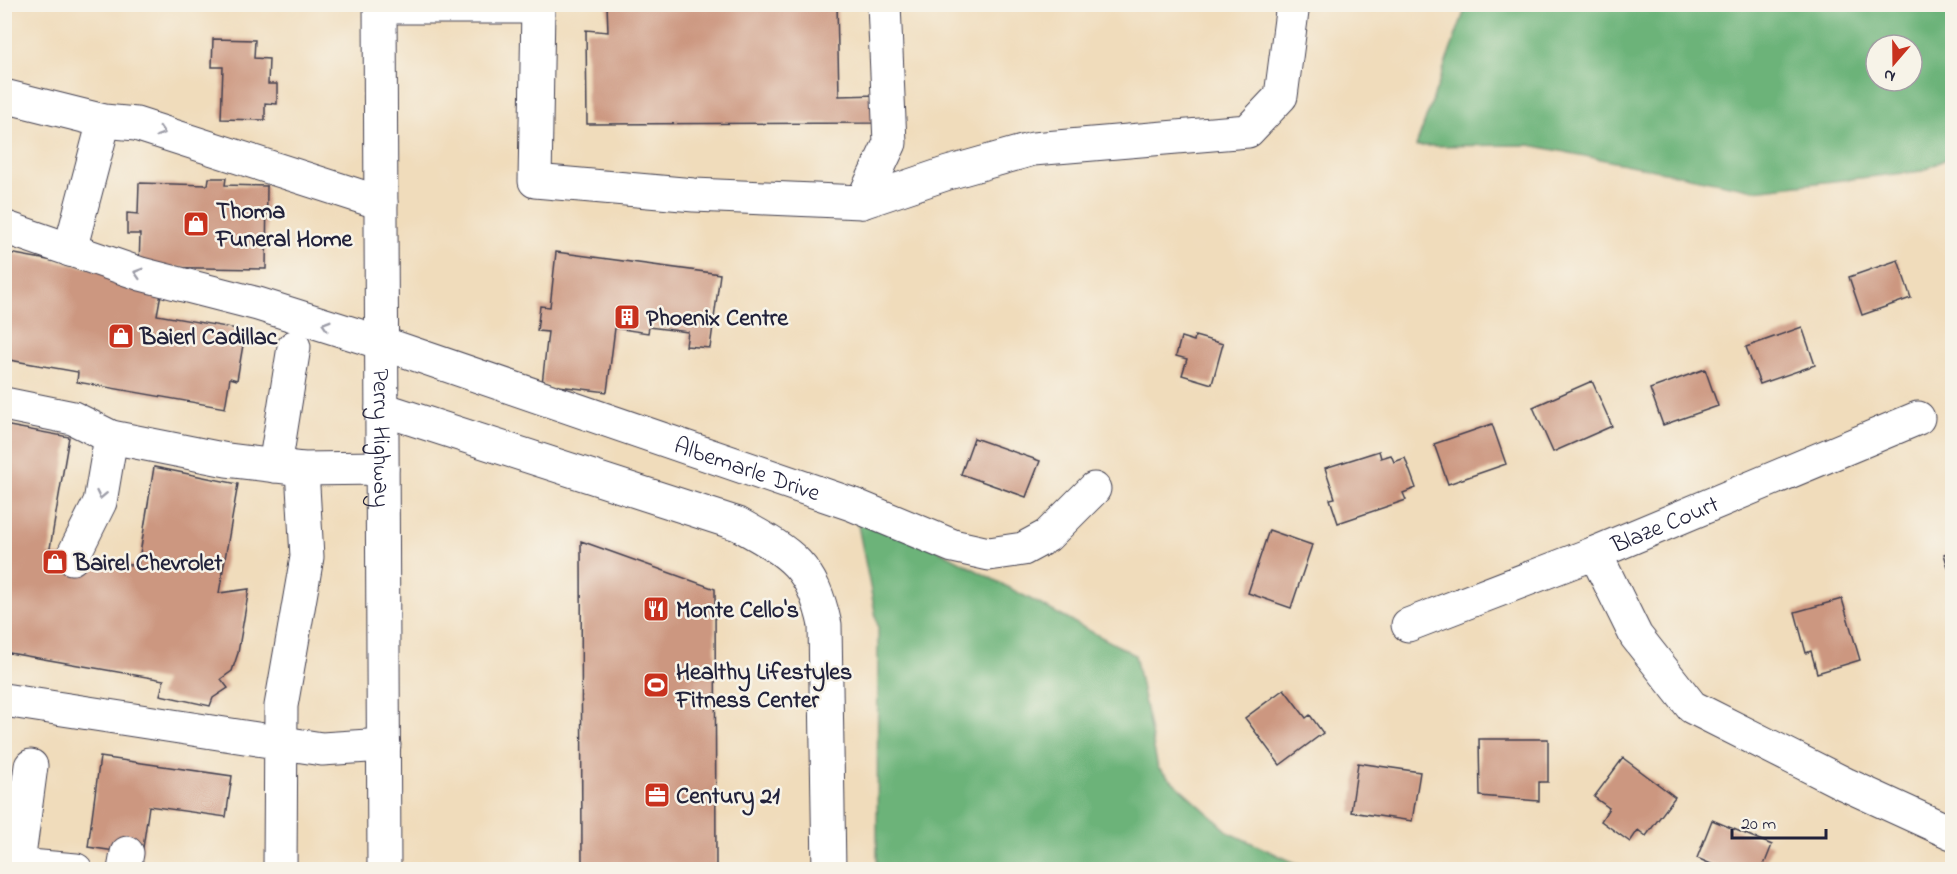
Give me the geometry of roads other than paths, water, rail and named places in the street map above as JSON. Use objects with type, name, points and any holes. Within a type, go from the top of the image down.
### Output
[{"type":"main road","points":[[862,202],[890,143],[884,4]]},
{"type":"main road","points":[[380,6],[538,6],[535,181],[694,195],[862,202],[948,173],[1033,150],[1248,131],[1281,96],[1293,4]]},
{"type":"main road","name":"Perry Highway","points":[[380,6],[384,870]]},
{"type":"main road","points":[[4,96],[104,121],[136,124],[381,203]]},
{"type":"main road","points":[[70,250],[104,121]]},
{"type":"main road","name":"Albemarle Drive","points":[[4,227],[141,274],[258,304],[382,343],[854,505],[953,546],[989,554],[1023,549],[1047,536],[1094,489]]},
{"type":"main road","points":[[280,870],[281,705],[307,557],[288,468],[294,347]]},
{"type":"main road","points":[[4,404],[73,418],[111,437],[227,460],[288,468],[382,468]]},
{"type":"main road","points":[[382,409],[738,524],[782,549],[807,573],[819,595],[825,625],[829,870]]},
{"type":"main road","name":"Blaze Court","points":[[1408,625],[1595,553],[1918,418]]},
{"type":"main road","points":[[72,558],[100,502],[111,437]]},
{"type":"main road","points":[[1595,553],[1636,636],[1692,707],[1845,784],[1953,833]]},
{"type":"main road","points":[[4,700],[322,749],[384,745]]},
{"type":"main road","points":[[31,766],[19,856],[29,866],[76,870]]},
{"type":"place","name":"Thoma Funeral Home","points":[[196,224]]},
{"type":"place","name":"Phoenix Centre","points":[[627,317]]},
{"type":"place","name":"Baierl Cadillac","points":[[121,336]]},
{"type":"place","name":"Bairel Chevrolet","points":[[55,562]]},
{"type":"place","name":"Monte Cello's","points":[[656,609]]},
{"type":"place","name":"Healthy Lifestyles Fitness Center","points":[[656,685]]},
{"type":"place","name":"Century 21","points":[[657,795]]}]
